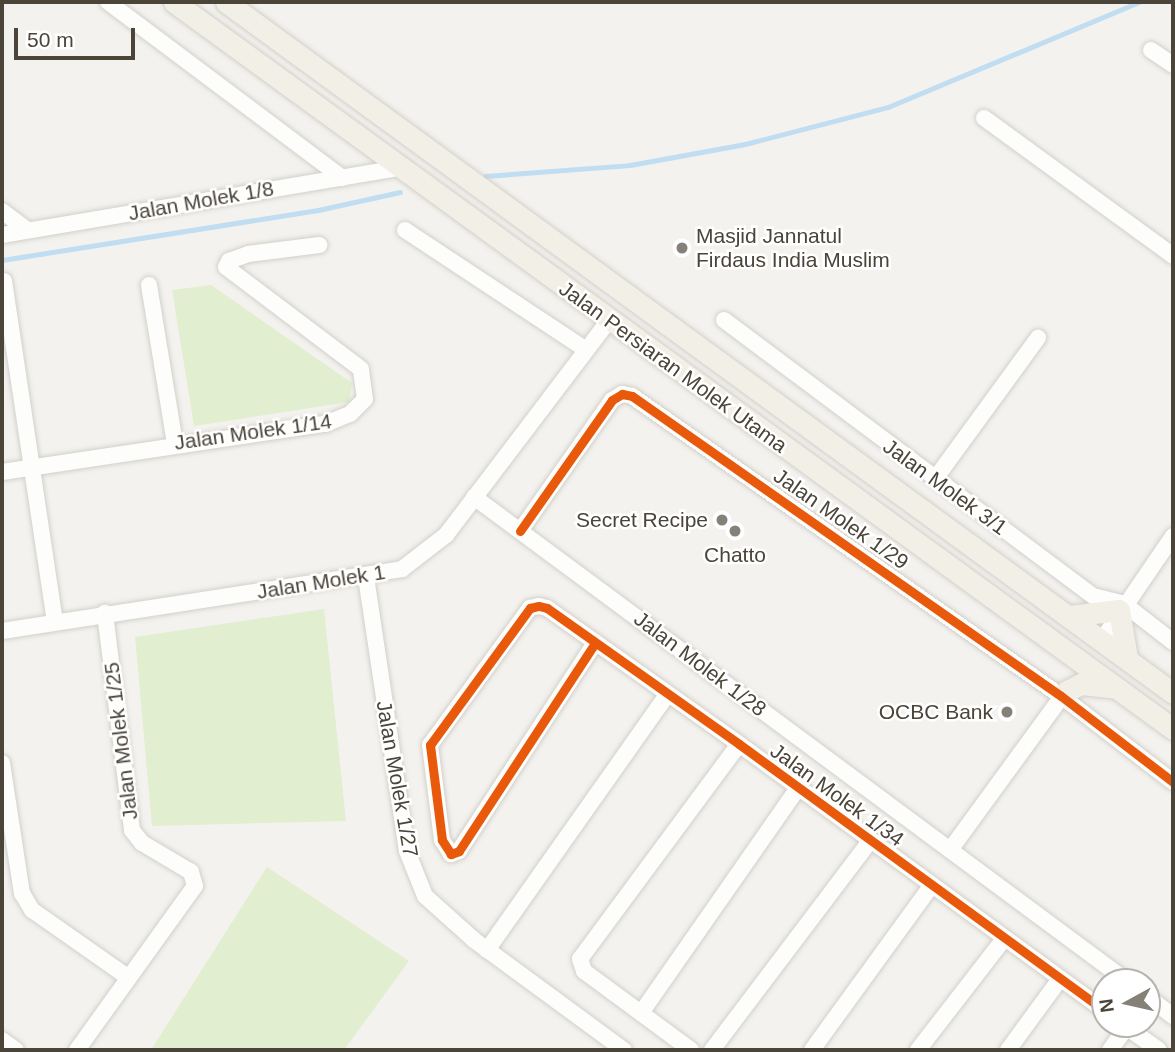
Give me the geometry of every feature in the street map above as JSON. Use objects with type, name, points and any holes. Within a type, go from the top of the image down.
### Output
[{"type":"main road","name":"Jalan Persiaran Molek Utama","points":[[174,2],[1173,729]]},
{"type":"main road","name":"Jalan Persiaran Molek Utama","points":[[226,2],[1173,693]]},
{"type":"main road","points":[[1083,665],[1083,636],[1070,616],[1122,607],[1127,658]]},
{"type":"main road","points":[[1058,647],[1068,666],[1063,694],[1095,683],[1116,688],[1102,640]]},
{"type":"street","points":[[108,2],[342,178]]},
{"type":"street","points":[[1151,50],[1173,65]]},
{"type":"street","points":[[985,118],[1173,256]]},
{"type":"street","name":"Jalan Molek 1/8","points":[[2,235],[400,168]]},
{"type":"street","points":[[2,211],[27,230]]},
{"type":"street","points":[[405,230],[586,350]]},
{"type":"street","name":"Jalan Molek 1/14","points":[[2,472],[175,444],[325,424],[350,414],[365,399],[367,383],[361,369],[226,267],[229,261],[248,254],[319,245]]},
{"type":"street","points":[[4,281],[55,622]]},
{"type":"street","points":[[149,285],[175,444]]},
{"type":"street","name":"Jalan Molek 1","points":[[2,631],[106,613],[366,577],[402,569],[428,553],[609,320]]},
{"type":"street","name":"Jalan Molek 3/1","points":[[724,320],[726,326],[1093,596],[1122,607],[1173,642]]},
{"type":"street","points":[[935,479],[1038,338]]},
{"type":"street","name":"Jalan Molek 1/29","points":[[520,531],[612,400],[622,394],[632,396],[1063,694],[1173,782]]},
{"type":"street","name":"Jalan Molek 1/28","points":[[474,497],[1109,968]]},
{"type":"street","points":[[1102,640],[1173,536]]},
{"type":"street","name":"Jalan Molek 1/27","points":[[366,577],[407,851],[415,877],[437,910],[624,1050]]},
{"type":"street","name":"Jalan Molek 1/34","points":[[595,643],[459,851],[452,854],[442,840],[430,745],[530,608],[547,608],[739,744],[1003,940],[1091,1001]]},
{"type":"street","name":"Jalan Molek 1/25","points":[[77,1050],[195,886],[191,872],[142,843],[132,830],[106,613]]},
{"type":"street","points":[[950,850],[1083,665]]},
{"type":"street","points":[[487,950],[667,695]]},
{"type":"street","points":[[691,1050],[584,971],[580,959],[739,744]]},
{"type":"street","points":[[2,763],[22,893],[32,910],[129,978]]},
{"type":"street","points":[[641,1013],[797,789]]},
{"type":"street","points":[[712,1050],[870,841]]},
{"type":"street","points":[[812,1050],[931,886]]},
{"type":"street","points":[[918,1050],[1003,940]]},
{"type":"street","points":[[1008,1050],[1060,978]]},
{"type":"street","points":[[1142,1038],[1159,1050]]},
{"type":"street","points":[[2,1040],[16,1050]]},
{"type":"green space","points":[[211,285],[352,383],[349,402],[194,426],[172,290]]},
{"type":"green space","points":[[324,609],[346,821],[152,826],[135,637]]},
{"type":"green space","points":[[267,867],[409,961],[344,1050],[151,1050]]},
{"type":"waterway","points":[[485,176],[630,165],[745,144],[888,107],[1139,2]]},
{"type":"waterway","points":[[2,260],[318,210],[400,192]]},
{"type":"cycle path","points":[[520,531],[612,400],[622,394],[632,396],[1061,696],[1173,782]]},
{"type":"cycle path","points":[[595,643],[459,851],[451,854],[442,840],[430,745],[530,608],[539,606],[547,608],[739,744],[1091,1001]]},
{"type":"place","name":"Masjid Jannatul Firdaus India Muslim","points":[[682,248]]},
{"type":"place","name":"Secret Recipe","points":[[722,520]]},
{"type":"place","name":"Chatto","points":[[735,531]]},
{"type":"place","name":"OCBC Bank","points":[[1007,712]]}]
